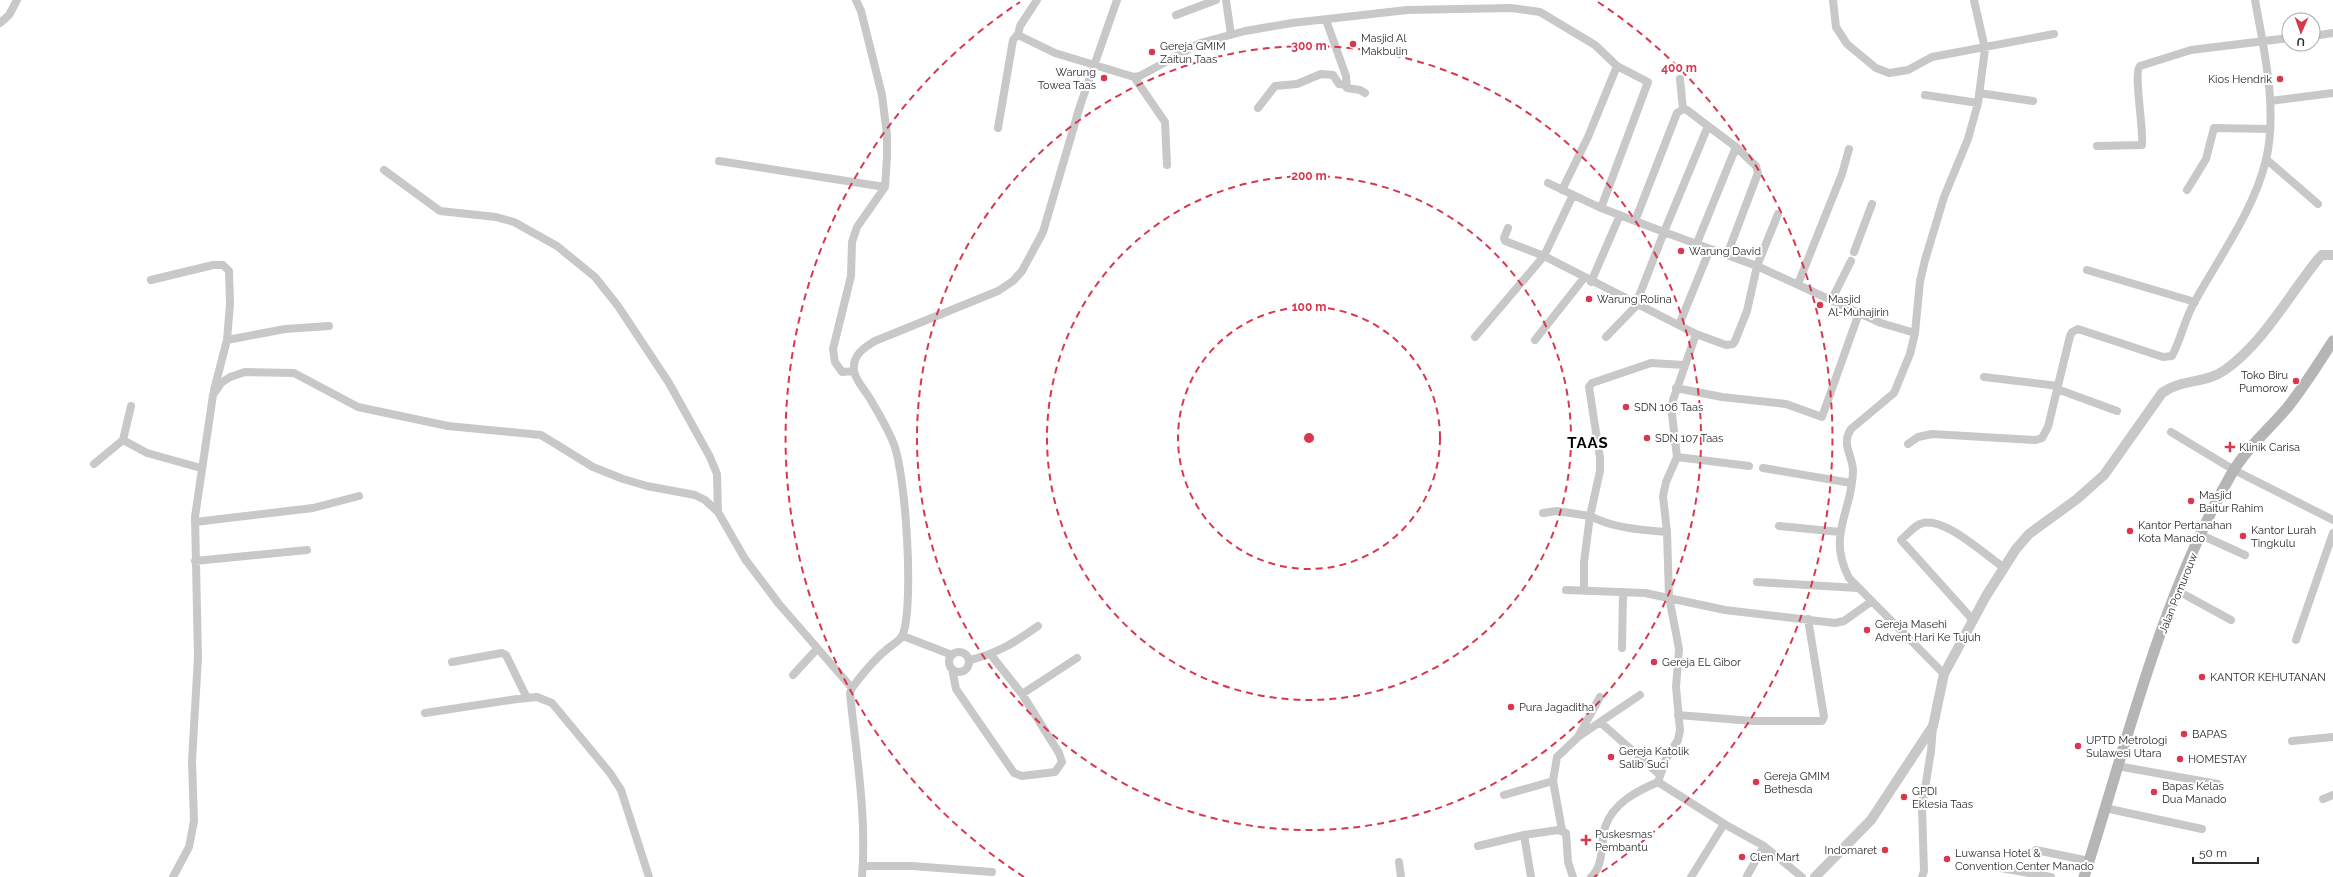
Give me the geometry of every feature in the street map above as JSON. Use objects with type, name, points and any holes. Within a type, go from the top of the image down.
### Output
[{"type":"main road","name":"Jalan Pomurouw","points":[[2084,877],[2117,766],[2148,671],[2201,535],[2234,470],[2305,384],[2333,341]]},
{"type":"street","points":[[854,370],[842,372],[835,362],[833,349],[851,276],[852,242],[857,227],[885,187],[888,135],[886,112],[874,61],[856,0]]},
{"type":"street","points":[[998,128],[1013,40],[1018,34],[1037,0]]},
{"type":"street","points":[[852,688],[880,655],[903,636],[908,614],[909,595],[906,530],[898,456],[893,442],[857,380],[854,370],[855,359],[867,346],[906,328],[982,299],[1013,281],[1022,271],[1042,232],[1095,64],[1117,0]]},
{"type":"street","points":[[1176,15],[1216,0]]},
{"type":"street","points":[[1226,0],[1231,35]]},
{"type":"street","points":[[1832,0],[1839,34],[1856,53],[1883,72],[1908,70],[1932,58],[1985,49],[2021,39],[2054,34]]},
{"type":"street","points":[[1944,674],[1872,601],[1857,588],[1844,569],[1839,543],[1840,532],[1852,483],[1853,469],[1846,443],[1847,435],[1851,429],[1894,393],[1905,370],[1915,333],[1920,281],[1925,260],[1944,197],[1968,139],[1978,103],[1985,49],[1974,0]]},
{"type":"street","points":[[1908,444],[1918,437],[1932,434],[2036,440],[2044,435],[2072,332],[2078,329],[2168,358],[2174,352],[2195,302],[2244,214],[2266,159],[2270,129],[2270,101],[2255,0]]},
{"type":"street","points":[[0,23],[9,15],[16,1]]},
{"type":"street","points":[[1018,34],[1055,53],[1134,77],[1140,76],[1200,43],[1231,35],[1292,23],[1407,10],[1511,4],[1534,10],[1595,45],[1617,66],[1648,82],[1601,208]]},
{"type":"street","points":[[1326,20],[1346,76],[1346,85],[1349,90],[1360,90],[1365,93]]},
{"type":"street","points":[[2321,35],[2333,33]]},
{"type":"street","points":[[2097,146],[2142,145],[2142,109],[2136,76],[2138,68],[2186,51],[2281,39]]},
{"type":"street","points":[[1562,190],[1588,138],[1617,66]]},
{"type":"street","points":[[1258,108],[1277,85],[1296,84],[1324,73],[1333,75],[1340,84],[1346,85]]},
{"type":"street","points":[[1134,77],[1165,122],[1167,165]]},
{"type":"street","points":[[1680,79],[1683,109]]},
{"type":"street","points":[[1979,93],[2033,101]]},
{"type":"street","points":[[2270,101],[2333,93]]},
{"type":"street","points":[[1925,95],[1978,103]]},
{"type":"street","points":[[1683,109],[1736,147],[1756,166],[1758,173],[1727,255]]},
{"type":"street","points":[[1635,221],[1677,113],[1683,109]]},
{"type":"street","points":[[1606,337],[1636,305],[1664,232],[1708,126]]},
{"type":"street","points":[[2187,190],[2206,159],[2214,128],[2270,129]]},
{"type":"street","points":[[1697,243],[1736,147]]},
{"type":"street","points":[[1798,284],[1842,174],[1849,149]]},
{"type":"street","points":[[2266,159],[2318,204]]},
{"type":"street","points":[[718,161],[885,187]]},
{"type":"street","points":[[384,170],[440,211],[496,217],[514,222],[558,246],[595,277],[621,311],[669,383],[710,457],[717,474],[718,512]]},
{"type":"street","points":[[1548,183],[1601,208],[1757,266],[1881,323],[1915,333]]},
{"type":"street","points":[[1475,337],[1544,256],[1573,194]]},
{"type":"street","points":[[1854,252],[1872,204]]},
{"type":"street","points":[[1508,228],[1504,238],[1505,241],[1544,256],[1636,305],[1696,334],[1726,345],[1733,344],[1745,317],[1757,266],[1778,214]]},
{"type":"street","points":[[1535,340],[1587,280],[1620,215]]},
{"type":"street","points":[[1679,325],[1710,249]]},
{"type":"street","points":[[1922,877],[1924,871],[1922,807],[1931,751],[1933,726],[1944,674],[2003,567],[2029,534],[2078,499],[2104,475],[2162,393],[2169,388],[2207,379],[2224,371],[2259,339],[2318,258],[2322,255],[2333,255]]},
{"type":"street","points":[[1836,301],[1851,261]]},
{"type":"street","points":[[151,280],[214,265],[226,267],[229,271],[231,281],[227,340],[213,395],[201,468],[195,522],[194,561],[198,657],[192,761],[194,821],[189,847],[173,877]]},
{"type":"street","points":[[2087,270],[2195,302]]},
{"type":"street","points":[[1676,388],[1722,397],[1767,401],[1822,417],[1859,313]]},
{"type":"street","points":[[227,340],[285,329],[329,326]]},
{"type":"street","points":[[1591,877],[1596,870],[1606,827],[1613,812],[1626,799],[1659,779],[1666,759],[1678,740],[1676,687],[1679,649],[1669,597],[1664,490],[1677,457],[1672,414],[1676,388],[1696,334]]},
{"type":"street","points":[[1584,590],[1584,562],[1590,516],[1600,471],[1600,458],[1589,387],[1592,383],[1623,371],[1651,363],[1684,365]]},
{"type":"street","points":[[213,395],[221,383],[230,377],[245,372],[294,373],[358,407],[440,424],[541,435],[593,467],[635,482],[699,496],[718,512],[745,559],[817,649],[852,688],[854,736],[860,777],[863,866],[862,877]]},
{"type":"street","points":[[1984,377],[2057,388],[2117,411]]},
{"type":"street","points":[[94,464],[123,440],[131,406]]},
{"type":"street","points":[[2171,432],[2234,470],[2333,520]]},
{"type":"street","points":[[123,440],[147,453],[201,468]]},
{"type":"street","points":[[1677,457],[1749,466]]},
{"type":"street","points":[[1763,468],[1852,483]]},
{"type":"street","points":[[195,522],[313,508],[359,496]]},
{"type":"street","points":[[1544,513],[1557,511],[1590,516],[1601,522],[1628,528],[1667,532]]},
{"type":"street","points":[[1973,620],[1901,540],[1921,524],[1932,522],[1960,536],[2003,567]]},
{"type":"street","points":[[1779,526],[1840,532]]},
{"type":"street","points":[[2296,640],[2333,533]]},
{"type":"street","points":[[2201,535],[2245,555]]},
{"type":"street","points":[[194,561],[307,550]]},
{"type":"street","points":[[1757,582],[1857,588]]},
{"type":"street","points":[[1566,590],[1622,592],[1669,597],[1725,610],[1835,623],[1844,621],[1872,601]]},
{"type":"street","points":[[2178,591],[2232,620]]},
{"type":"street","points":[[1622,592],[1622,648]]},
{"type":"street","points":[[1678,715],[1752,721],[1820,721],[1824,719],[1808,619]]},
{"type":"street","points":[[970,660],[991,655],[1008,647],[1038,626]]},
{"type":"street","points":[[903,636],[952,655],[962,652],[970,660]]},
{"type":"street","points":[[793,675],[817,649]]},
{"type":"street","points":[[452,662],[502,653],[506,655],[527,698]]},
{"type":"street","points":[[952,655],[949,665],[952,669],[956,689],[1014,773],[1022,776],[1055,772],[1062,762],[1058,753],[1022,694],[991,655]]},
{"type":"street","points":[[1022,694],[1077,658]]},
{"type":"street","points":[[952,669],[962,672],[970,665],[970,660]]},
{"type":"street","points":[[1572,877],[1568,862],[1566,835],[1562,830],[1553,781],[1557,757],[1578,737],[1640,695]]},
{"type":"street","points":[[1578,737],[1600,697]]},
{"type":"street","points":[[425,713],[527,698],[541,698],[552,703],[610,773],[621,790],[649,877]]},
{"type":"street","points":[[1600,722],[1659,779],[1726,826],[1764,846],[1802,877]]},
{"type":"street","points":[[1815,877],[1871,820],[1933,726]]},
{"type":"street","points":[[2292,741],[2333,737]]},
{"type":"street","points":[[2117,766],[2218,784]]},
{"type":"street","points":[[1504,795],[1553,781]]},
{"type":"street","points":[[2323,799],[2333,795]]},
{"type":"street","points":[[2104,808],[2202,829]]},
{"type":"street","points":[[1691,877],[1726,826]]},
{"type":"street","points":[[1478,846],[1524,835],[1562,830]]},
{"type":"street","points":[[1524,835],[1531,877]]},
{"type":"street","points":[[1747,876],[1764,846]]},
{"type":"street","points":[[2036,850],[2089,861]]},
{"type":"street","points":[[1399,862],[1401,877]]},
{"type":"street","points":[[863,866],[912,866],[992,872]]},
{"type":"street","points":[[2001,868],[2051,877]]},
{"type":"place","name":"Masjid Al Makbulin","points":[[1353,44]]},
{"type":"place","name":"Gereja GMIM Zaitun Taas","points":[[1152,52]]},
{"type":"place","name":"Warung Towea Taas","points":[[1104,78]]},
{"type":"place","name":"Kios Hendrik","points":[[2280,79]]},
{"type":"place","name":"Warung David","points":[[1681,251]]},
{"type":"place","name":"Warung Rolina","points":[[1589,299]]},
{"type":"place","name":"Masjid Al-Muhajirin","points":[[1820,305]]},
{"type":"place","name":"Toko Biru Pumorow","points":[[2296,381]]},
{"type":"place","name":"SDN 106 Taas","points":[[1626,407]]},
{"type":"place","name":"SDN 107 Taas","points":[[1647,438]]},
{"type":"place","name":"Klinik Carisa","points":[[2230,447]]},
{"type":"place","name":"Masjid Baitur Rahim","points":[[2191,501]]},
{"type":"place","name":"Kantor Pertanahan Kota Manado","points":[[2130,531]]},
{"type":"place","name":"Kantor Lurah Tingkulu","points":[[2243,536]]},
{"type":"place","name":"Gereja Masehi Advent Hari Ke Tujuh","points":[[1867,630]]},
{"type":"place","name":"Gereja EL Gibor","points":[[1654,662]]},
{"type":"place","name":"KANTOR KEHUTANAN","points":[[2202,677]]},
{"type":"place","name":"Pura Jagaditha","points":[[1511,707]]},
{"type":"place","name":"BAPAS","points":[[2184,734]]},
{"type":"place","name":"UPTD Metrologi Sulawesi Utara","points":[[2078,746]]},
{"type":"place","name":"Gereja Katolik Salib Suci","points":[[1611,757]]},
{"type":"place","name":"HOMESTAY","points":[[2180,759]]},
{"type":"place","name":"Gereja GMIM Bethesda","points":[[1756,782]]},
{"type":"place","name":"Bapas Kelas Dua Manado","points":[[2154,792]]},
{"type":"place","name":"GPDI Eklesia Taas","points":[[1904,797]]},
{"type":"place","name":"Puskesmas Pembantu","points":[[1586,840]]},
{"type":"place","name":"Indomaret","points":[[1885,850]]},
{"type":"place","name":"Clen Mart","points":[[1742,857]]},
{"type":"place","name":"Luwansa Hotel & Convention Center Manado","points":[[1947,859]]},
{"type":"district","name":"TAAS","points":[[1588,443]]}]
